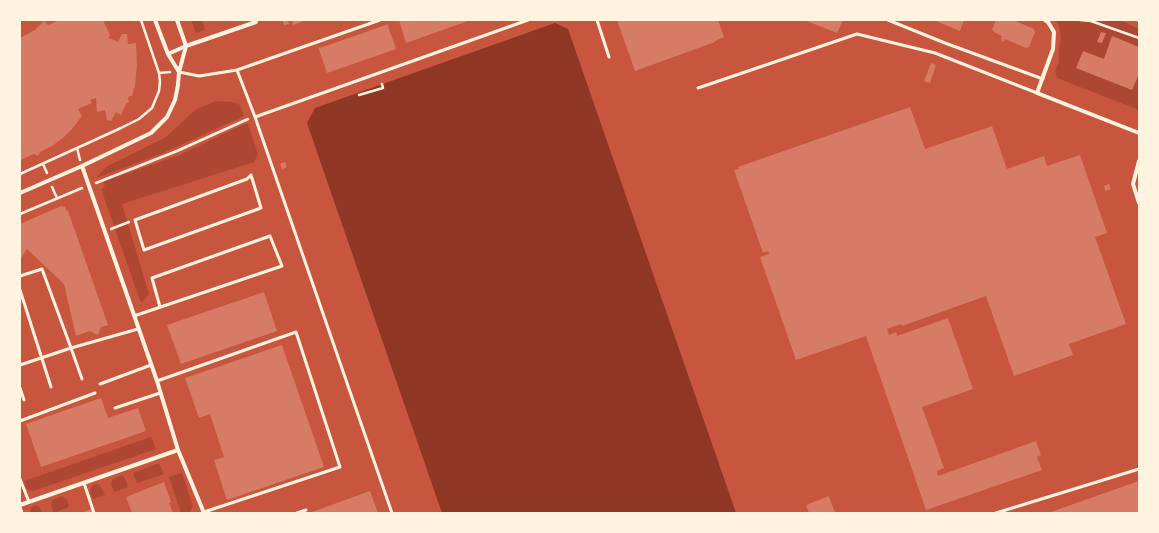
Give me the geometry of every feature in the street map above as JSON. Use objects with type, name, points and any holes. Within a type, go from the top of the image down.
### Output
[{"type":"street","points":[[155,20],[168,54],[179,72]]},
{"type":"street","points":[[20,193],[82,166],[151,133],[167,117],[175,100],[179,72],[186,46],[177,20]]},
{"type":"street","points":[[168,54],[186,46],[256,22],[255,20]]},
{"type":"street","points":[[1045,20],[1054,32],[1053,49],[1037,94],[1139,134]]},
{"type":"street","points":[[1139,162],[1132,184],[1139,203]]},
{"type":"street","points":[[82,166],[151,365],[178,450],[204,513]]},
{"type":"street","points":[[20,506],[84,482],[178,450]]},
{"type":"lane","points":[[179,72],[199,76],[237,70],[380,20]]},
{"type":"lane","points":[[254,117],[528,20]]},
{"type":"lane","points":[[597,20],[609,57]]},
{"type":"lane","points":[[888,20],[945,43],[1043,79]]},
{"type":"lane","points":[[698,88],[857,34],[935,53],[1037,94]]},
{"type":"lane","points":[[237,70],[392,513]]},
{"type":"lane","points":[[251,175],[261,208],[144,250],[135,220],[247,179],[251,175]]},
{"type":"lane","points":[[134,316],[282,266],[270,236],[152,278],[160,307]]},
{"type":"lane","points":[[20,276],[42,269],[82,379]]},
{"type":"lane","points":[[20,290],[51,387]]},
{"type":"lane","points":[[20,366],[71,348],[138,329]]},
{"type":"lane","points":[[156,381],[296,332],[340,466],[204,513]]},
{"type":"lane","points":[[100,384],[151,365]]},
{"type":"lane","points":[[20,388],[24,400]]},
{"type":"lane","points":[[20,421],[95,392]]},
{"type":"lane","points":[[115,408],[160,393]]},
{"type":"lane","points":[[996,513],[1139,469]]},
{"type":"lane","points":[[20,479],[29,502]]},
{"type":"lane","points":[[84,482],[94,513]]},
{"type":"lane","points":[[20,506],[22,513]]},
{"type":"lane","points":[[297,513],[306,510]]},
{"type":"path","points":[[20,174],[139,119],[152,108],[159,91],[159,73],[140,20]]},
{"type":"path","points":[[1080,20],[1090,21],[1139,38]]},
{"type":"path","points":[[359,95],[383,88],[382,84]]},
{"type":"path","points":[[20,214],[89,185],[177,152],[254,117]]},
{"type":"path","points":[[105,231],[135,220]]},
{"type":"shaded area","points":[[191,20],[202,20],[205,30],[196,33]]},
{"type":"shaded area","points":[[1055,20],[1120,20],[1139,29],[1139,110],[1057,78],[1055,71],[1059,62],[1061,37],[1059,26]]},
{"type":"shaded area","points":[[555,23],[568,29],[736,513],[442,513],[307,123],[315,108]]},
{"type":"shaded area","points":[[216,101],[233,102],[240,105],[244,116],[163,153],[96,178],[106,167],[166,137],[195,110]]},
{"type":"shaded area","points":[[245,124],[248,124],[258,154],[254,162],[122,204],[149,294],[141,303],[101,189],[105,187],[103,182],[179,155]]},
{"type":"shaded area","points":[[151,437],[156,449],[33,491],[27,489],[24,481]]},
{"type":"shaded area","points":[[159,463],[164,474],[137,483],[133,473]]},
{"type":"shaded area","points":[[182,473],[193,506],[189,513],[181,513],[169,477]]},
{"type":"shaded area","points":[[121,475],[125,478],[128,487],[114,492],[111,483],[113,479]]},
{"type":"shaded area","points":[[97,484],[101,487],[105,495],[93,499],[90,491],[92,486]]},
{"type":"shaded area","points":[[62,496],[67,500],[69,507],[54,513],[51,505],[52,500]]},
{"type":"shaded area","points":[[36,505],[40,508],[42,513],[30,513],[31,508]]},
{"type":"building","points":[[60,20],[103,20],[110,35],[109,38],[118,42],[122,34],[127,34],[128,44],[136,43],[137,65],[135,86],[132,96],[129,96],[129,102],[126,104],[121,115],[116,112],[111,121],[107,120],[105,110],[97,112],[96,98],[90,100],[92,103],[78,109],[82,116],[63,138],[40,152],[38,156],[34,154],[20,160],[20,38],[35,30],[44,21],[48,25]]},
{"type":"building","points":[[282,20],[288,20],[289,24],[284,25]]},
{"type":"building","points":[[292,20],[306,20],[293,25]]},
{"type":"building","points":[[399,20],[471,20],[406,43]]},
{"type":"building","points":[[617,20],[718,20],[724,37],[715,42],[635,71]]},
{"type":"building","points":[[804,20],[843,20],[837,33]]},
{"type":"building","points":[[933,20],[964,20],[960,31]]},
{"type":"building","points":[[996,20],[1013,20],[1034,29],[1035,32],[1029,47],[1026,48],[1005,39],[1004,42],[1002,41],[1002,36],[994,32],[992,29]]},
{"type":"building","points":[[387,23],[396,49],[327,73],[318,47],[320,48],[386,25]]},
{"type":"building","points":[[1101,32],[1106,33],[1102,43],[1097,42]]},
{"type":"building","points":[[1112,36],[1139,47],[1139,74],[1132,90],[1076,68],[1083,51],[1104,59]]},
{"type":"building","points":[[931,63],[936,65],[930,83],[924,81]]},
{"type":"building","points":[[910,107],[925,149],[992,126],[1007,169],[1044,156],[1047,166],[1080,155],[1107,233],[1095,237],[1126,324],[1069,344],[1073,355],[1014,376],[986,296],[902,326],[901,324],[887,329],[889,335],[896,332],[897,336],[948,318],[973,389],[922,407],[944,468],[937,471],[938,476],[1036,441],[1041,455],[1037,457],[1042,470],[926,510],[866,336],[796,360],[760,257],[769,254],[768,251],[763,253],[734,170],[739,169],[738,167]]},
{"type":"building","points":[[285,162],[287,167],[282,169],[280,164]]},
{"type":"building","points":[[1109,184],[1111,189],[1105,191],[1104,186]]},
{"type":"building","points":[[61,206],[65,207],[68,211],[108,325],[101,327],[98,335],[90,331],[76,336],[64,284],[27,249],[20,260],[20,224]]},
{"type":"building","points":[[264,292],[277,331],[181,364],[167,325]]},
{"type":"building","points":[[282,345],[324,467],[227,500],[214,460],[224,457],[210,414],[199,418],[185,378]]},
{"type":"building","points":[[101,398],[108,418],[138,408],[146,431],[41,467],[26,424]]},
{"type":"building","points":[[1139,481],[1139,513],[1048,513]]},
{"type":"building","points":[[164,482],[173,513],[132,513],[126,497]]},
{"type":"building","points":[[370,491],[378,513],[312,512]]},
{"type":"building","points":[[829,496],[835,513],[809,513],[806,505]]},
{"type":"building","points":[[91,509],[92,513],[81,513]]}]
